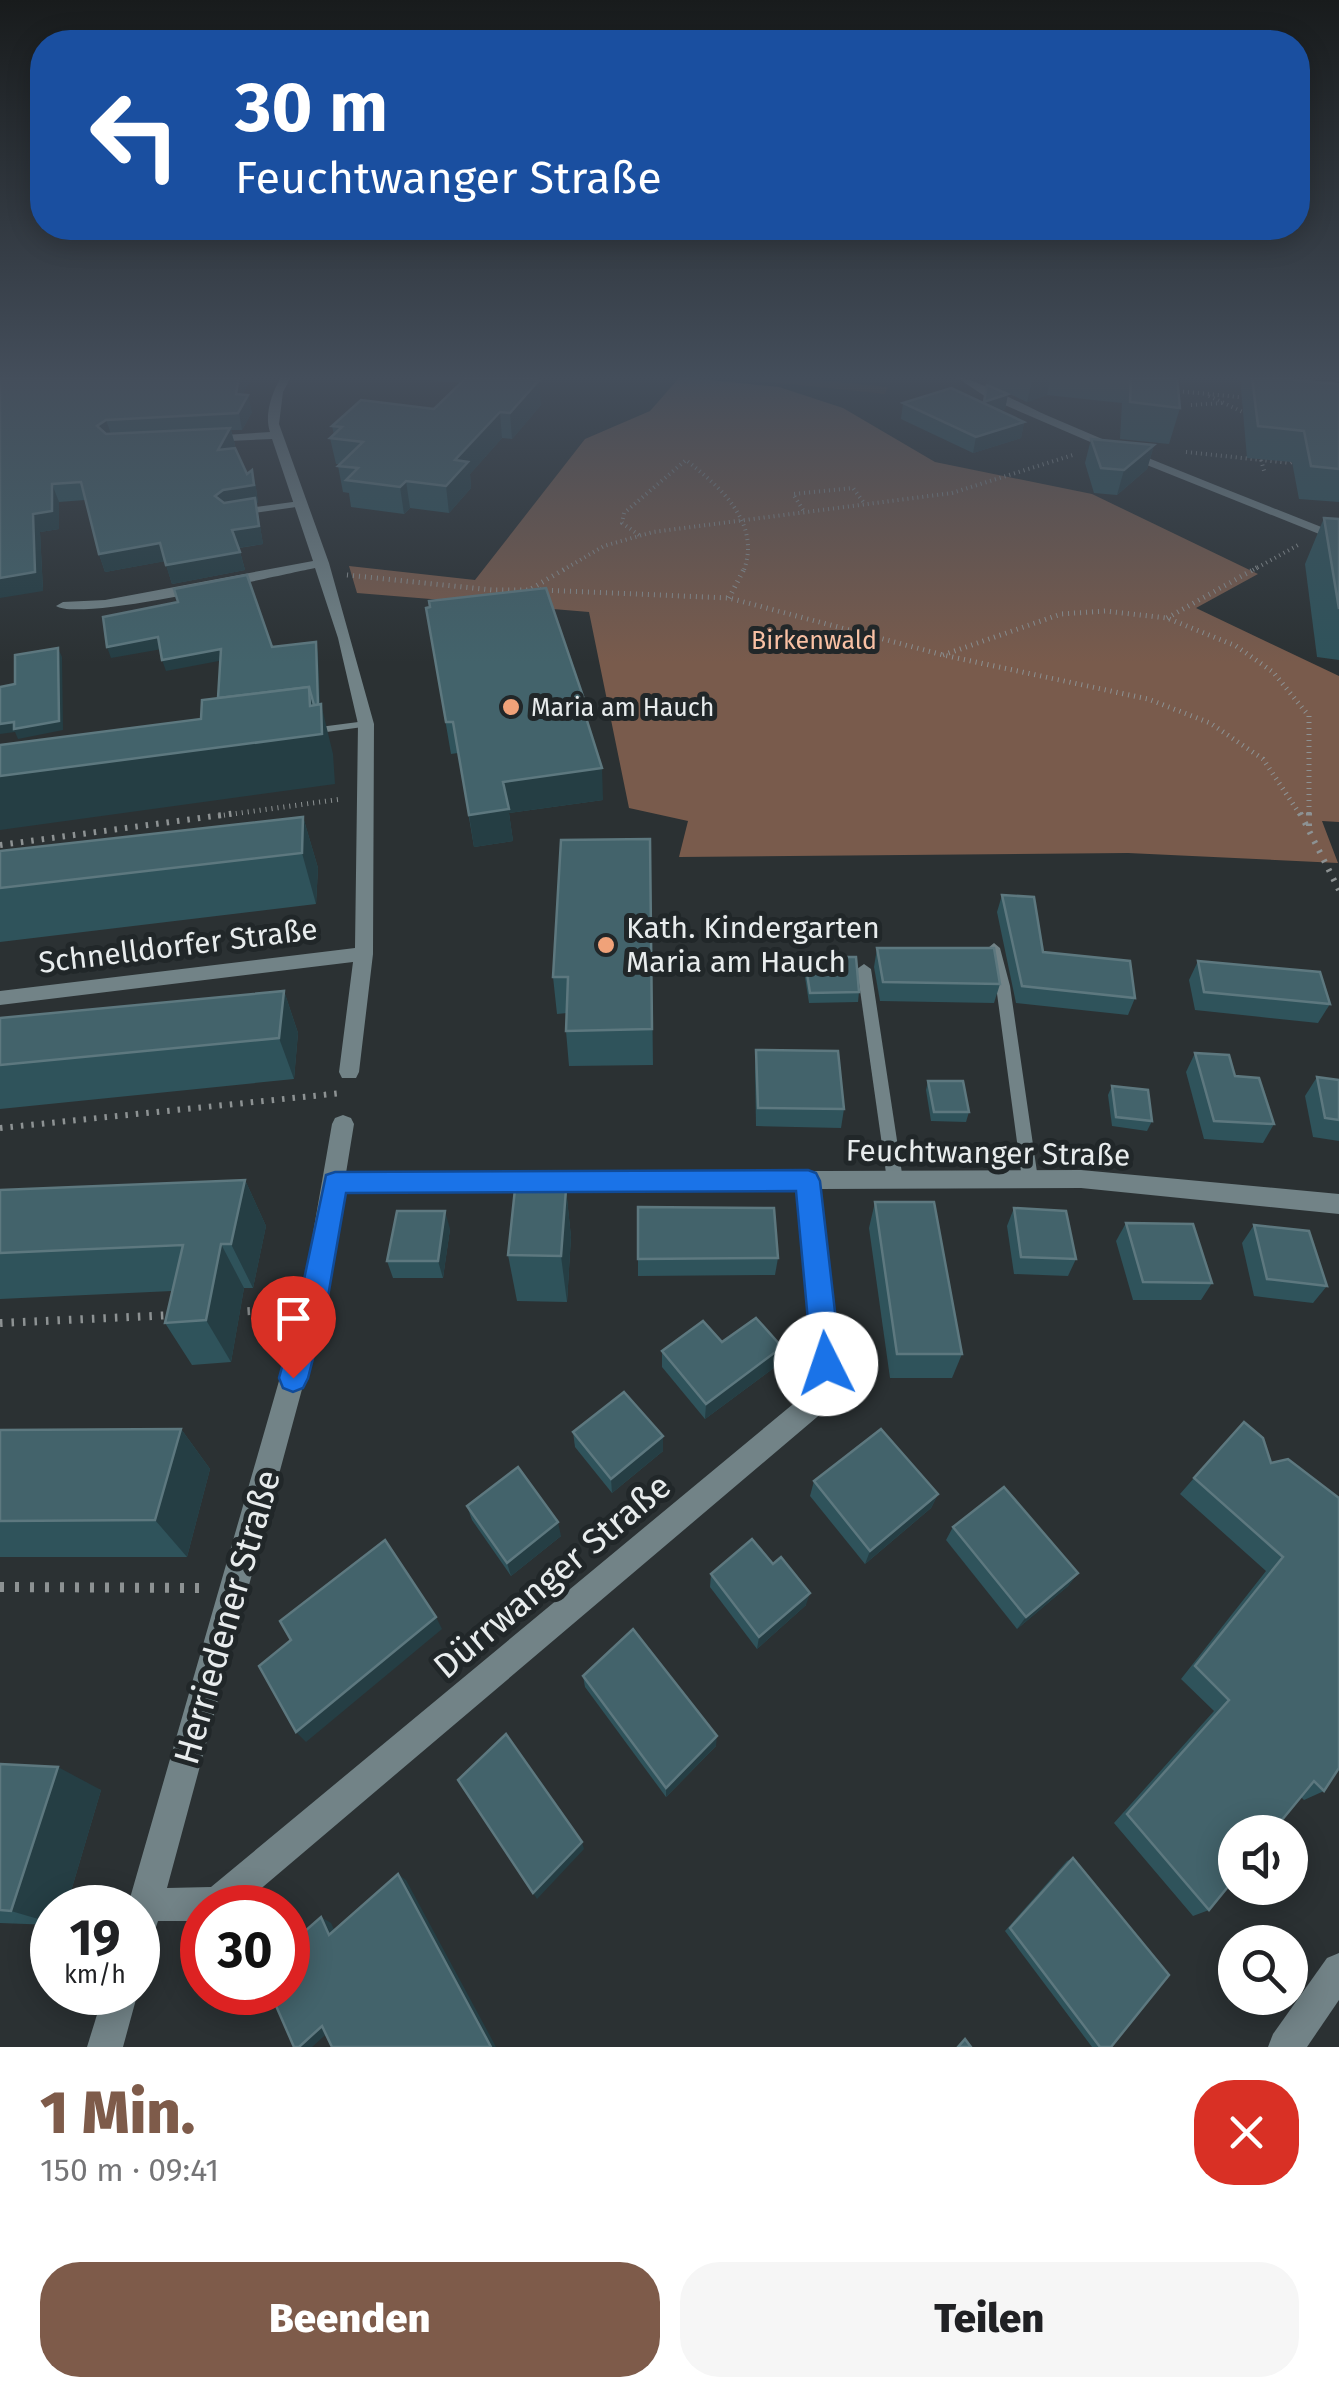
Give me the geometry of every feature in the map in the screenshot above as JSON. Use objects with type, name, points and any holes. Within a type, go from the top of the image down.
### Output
[{"type":"street","points":[[289,473],[324,569],[366,724],[364,954],[349,1072]]},
{"type":"street","points":[[1175,473],[1339,538]]},
{"type":"street","points":[[63,606],[105,604],[324,569]]},
{"type":"street","name":"Schnelldorfer Straße","points":[[0,998],[364,954]]},
{"type":"street","name":"Herriedener Straße","points":[[152,1885],[312,1308],[343,1124]]},
{"type":"street","name":"Feuchtwanger Straße","points":[[335,1182],[1081,1179],[1339,1204]]},
{"type":"street","name":"Dürrwanger Straße","points":[[160,1915],[217,1904],[814,1403],[826,1364],[808,1181]]},
{"type":"street","points":[[1286,2047],[1339,1970]]},
{"type":"street","points":[[105,2047],[114,2015]]},
{"type":"lane","points":[[228,514],[300,504]]},
{"type":"lane","points":[[298,732],[366,724]]},
{"type":"lane","points":[[994,948],[1003,986],[1030,1179]]},
{"type":"lane","points":[[864,970],[895,1180]]},
{"type":"path","points":[[639,536],[622,523],[624,512],[671,473]]},
{"type":"path","points":[[702,473],[726,492],[741,518],[748,556],[729,598]]},
{"type":"path","points":[[529,590],[604,546],[639,536],[741,518],[952,492],[1016,473]]},
{"type":"path","points":[[803,510],[793,494],[853,488],[864,504]]},
{"type":"path","points":[[1167,618],[1324,532]]},
{"type":"path","points":[[324,569],[492,590],[729,598],[943,655],[1148,699],[1210,724],[1262,759],[1309,827],[1339,890]]},
{"type":"path","points":[[943,655],[1061,614],[1105,611],[1167,618],[1236,646],[1273,672],[1309,716],[1309,827]]},
{"type":"path","points":[[0,845],[368,796]]},
{"type":"path","points":[[0,1128],[345,1093]]},
{"type":"path","points":[[215,1312],[312,1308]]},
{"type":"path","points":[[0,1323],[195,1314]]},
{"type":"path","points":[[0,1587],[236,1588]]},
{"type":"green space","name":"Birkenwald","points":[[559,473],[987,473],[1092,494],[1258,574],[1196,608],[1339,676],[1339,822],[1322,821],[1338,863],[1128,853],[679,857],[688,821],[629,808],[589,612],[357,593],[349,566],[475,580]]},
{"type":"building","points":[[0,473],[252,473],[254,485],[223,490],[215,496],[224,503],[255,498],[259,526],[232,530],[240,552],[166,565],[160,543],[99,554],[81,482],[52,484],[52,511],[33,514],[35,572],[0,578]]},
{"type":"building","points":[[353,473],[458,473],[446,486],[406,481],[400,487],[346,480]]},
{"type":"building","points":[[1324,518],[1339,519],[1339,609]]},
{"type":"building","points":[[247,575],[272,647],[316,642],[318,705],[314,705],[309,687],[218,698],[221,649],[162,660],[158,637],[107,647],[103,617],[178,602],[174,589]]},
{"type":"building","points":[[546,588],[586,705],[582,705],[602,768],[503,782],[509,809],[469,815],[453,722],[446,722],[426,608],[430,607],[429,601]]},
{"type":"building","points":[[58,648],[59,721],[14,729],[14,722],[0,724],[0,687],[15,684],[15,655]]},
{"type":"building","points":[[309,687],[310,706],[321,704],[322,734],[0,776],[0,745],[201,719],[202,700]]},
{"type":"building","points":[[303,817],[302,853],[0,888],[0,851]]},
{"type":"building","name":"Kath. Kindergarten Maria am Hauch","points":[[650,839],[652,1029],[566,1031],[568,977],[553,977],[561,840]]},
{"type":"building","points":[[1002,895],[1034,897],[1043,952],[1130,961],[1135,998],[1022,986]]},
{"type":"building","points":[[877,948],[994,948],[1000,984],[883,982]]},
{"type":"building","points":[[817,957],[856,957],[859,992],[810,993],[805,961],[817,961]]},
{"type":"building","points":[[1198,961],[1320,972],[1330,1004],[1204,992]]},
{"type":"building","points":[[284,991],[279,1038],[0,1065],[0,1018]]},
{"type":"building","points":[[756,1050],[838,1051],[844,1109],[758,1108]]},
{"type":"building","points":[[1195,1053],[1229,1055],[1235,1076],[1259,1078],[1274,1124],[1214,1121]]},
{"type":"building","points":[[1317,1077],[1339,1080],[1339,1120],[1325,1118]]},
{"type":"building","points":[[928,1081],[963,1081],[969,1112],[934,1112]]},
{"type":"building","points":[[1112,1086],[1148,1090],[1152,1121],[1116,1117]]},
{"type":"building","points":[[245,1180],[231,1244],[221,1244],[206,1320],[165,1323],[183,1245],[0,1253],[0,1190]]},
{"type":"building","points":[[515,1189],[566,1189],[561,1256],[508,1255]]},
{"type":"building","points":[[875,1202],[934,1202],[962,1354],[897,1354]]},
{"type":"building","points":[[638,1207],[774,1208],[778,1258],[638,1259]]},
{"type":"building","points":[[1014,1208],[1066,1211],[1076,1259],[1021,1257]]},
{"type":"building","points":[[397,1211],[445,1211],[438,1261],[387,1261]]},
{"type":"building","points":[[1126,1223],[1193,1224],[1212,1283],[1143,1282]]},
{"type":"building","points":[[1254,1225],[1309,1231],[1327,1286],[1267,1279]]},
{"type":"building","points":[[756,1318],[782,1347],[706,1404],[662,1351],[703,1321],[722,1342]]},
{"type":"building","points":[[624,1392],[663,1436],[611,1479],[573,1432]]},
{"type":"building","points":[[1244,1422],[1263,1438],[1271,1463],[1288,1459],[1339,1498],[1339,1768],[1324,1791],[1314,1781],[1286,1815],[1218,1815],[1218,1899],[1209,1910],[1127,1814],[1229,1700],[1195,1666],[1283,1557],[1194,1478]]},
{"type":"building","points":[[181,1429],[155,1520],[0,1521],[0,1430]]},
{"type":"building","points":[[881,1429],[938,1494],[870,1551],[814,1481]]},
{"type":"building","points":[[518,1467],[558,1522],[507,1563],[467,1506]]},
{"type":"building","points":[[1004,1487],[1078,1573],[1026,1617],[953,1527]]},
{"type":"building","points":[[752,1539],[773,1564],[781,1557],[810,1593],[759,1637],[711,1574]]},
{"type":"building","points":[[385,1540],[436,1617],[296,1732],[259,1666],[291,1640],[280,1621]]},
{"type":"building","points":[[633,1629],[717,1736],[666,1788],[583,1676]]},
{"type":"building","points":[[506,1734],[582,1842],[533,1893],[458,1780]]},
{"type":"building","points":[[0,1764],[58,1767],[11,1911],[0,1910]]},
{"type":"building","points":[[1073,1858],[1169,1975],[1111,2047],[1100,2047],[1010,1928]]},
{"type":"building","points":[[398,1874],[491,2047],[332,2047],[322,2026],[294,2047],[280,2015],[310,2015],[310,1927],[321,1917],[329,1935]]},
{"type":"place","name":"Maria am Hauch","points":[[511,707]]},
{"type":"place","name":"Kath. Kindergarten Maria am Hauch","points":[[606,945]]},
{"type":"route","points":[[293,1378],[312,1308],[335,1182],[808,1181],[826,1364]]}]
